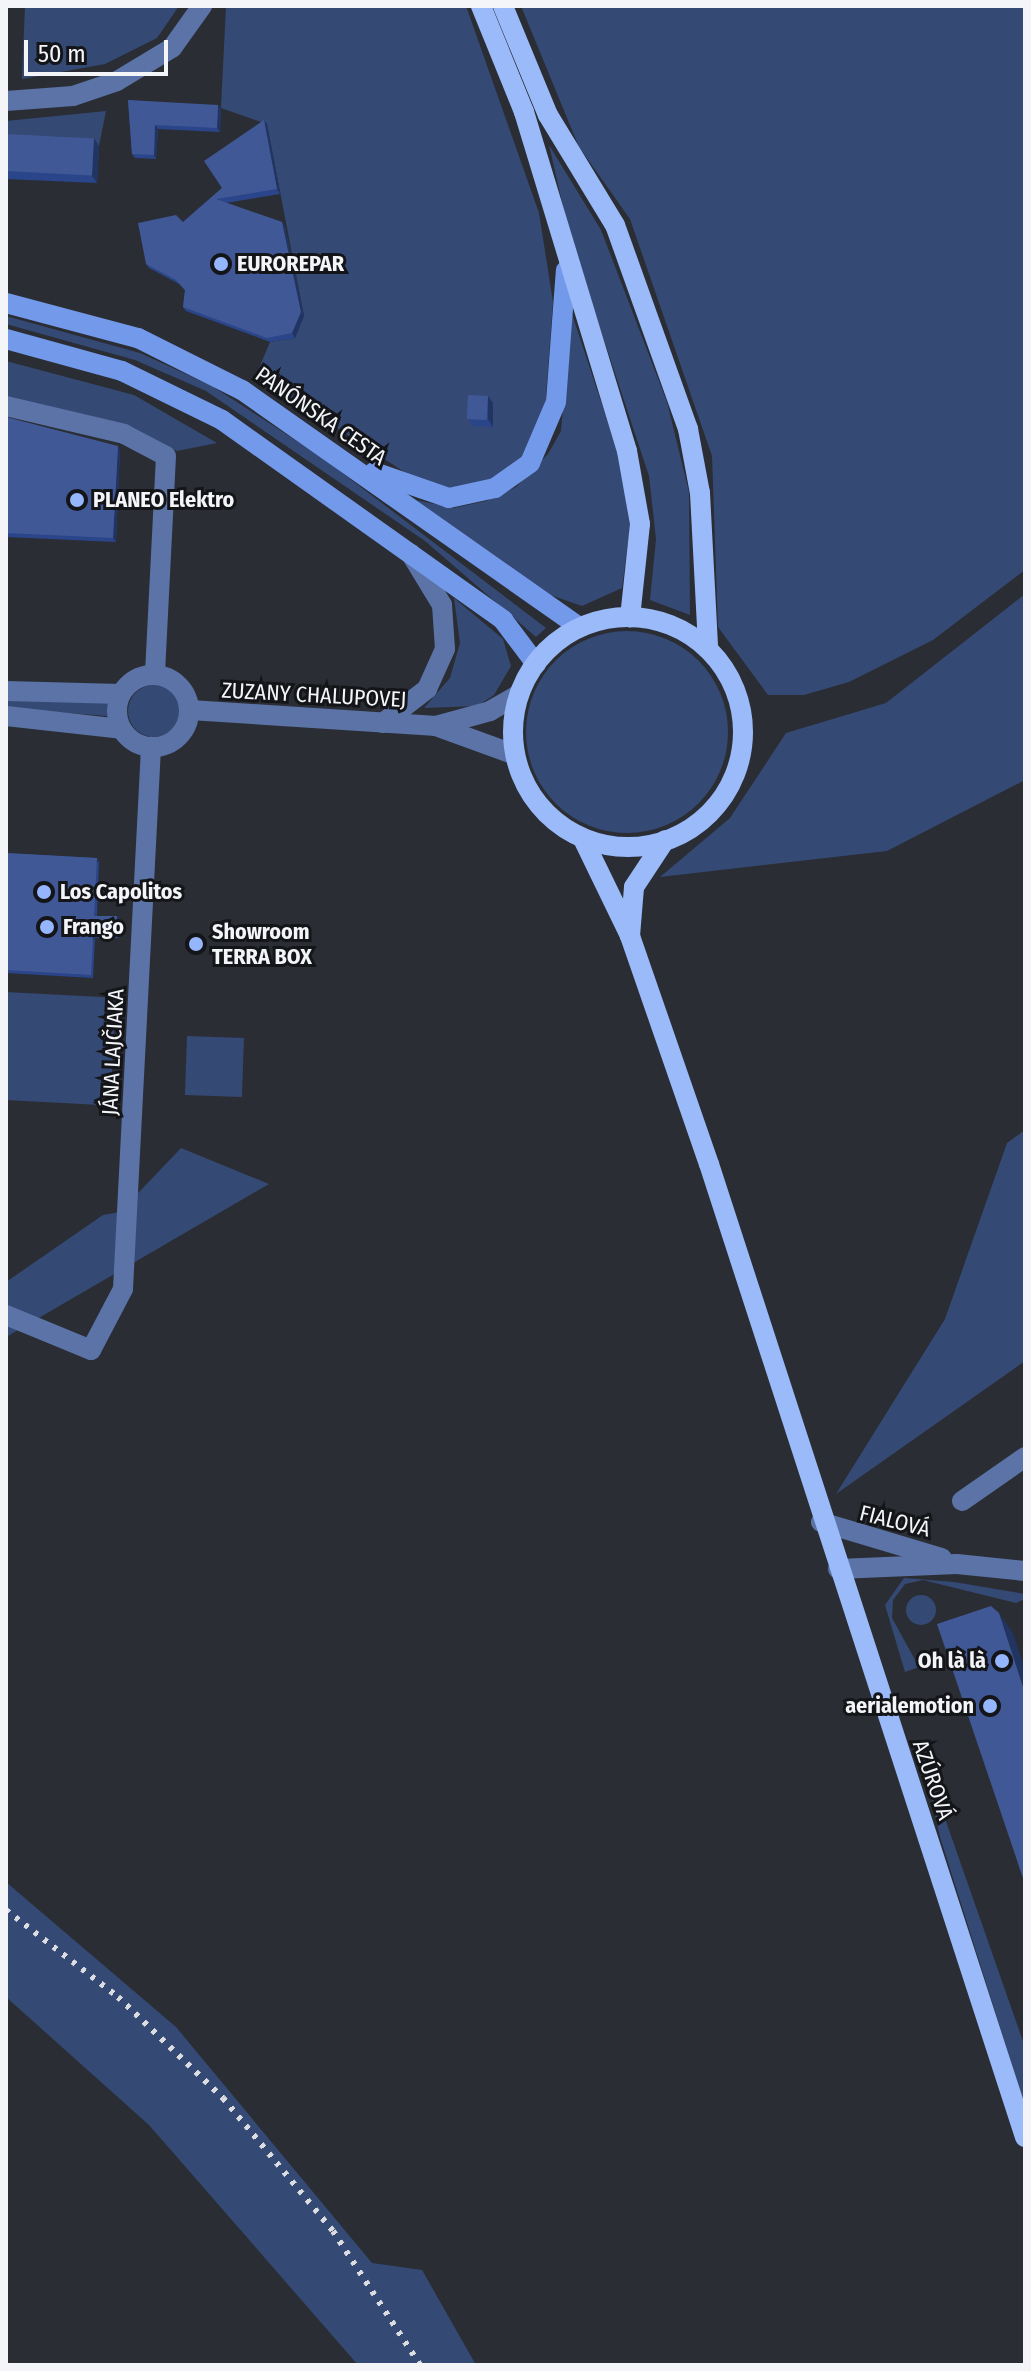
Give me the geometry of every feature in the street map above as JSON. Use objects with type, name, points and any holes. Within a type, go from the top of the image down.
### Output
[{"type":"main road","points":[[481,6],[524,112],[566,270],[635,487],[641,566],[630,617]]},
{"type":"main road","points":[[503,6],[548,115],[630,261],[696,458],[708,648]]},
{"type":"main road","points":[[356,464],[449,498],[495,488],[518,474],[542,448],[552,418],[566,270]]},
{"type":"main road","name":"PANÓNSKA CESTA","points":[[6,303],[165,350],[266,404],[356,464],[503,580],[579,627]]},
{"type":"main road","points":[[6,339],[99,363],[188,400],[406,546],[503,620],[536,664]]},
{"type":"main road","points":[[630,936],[634,887],[665,840],[716,806],[741,754],[737,692],[708,648],[677,628],[630,617],[579,627],[536,664],[518,695],[513,754],[539,807],[583,839],[623,846],[665,840]]},
{"type":"main road","name":"AZÚROVÁ","points":[[583,839],[630,936],[1025,2137]]},
{"type":"street","points":[[6,101],[73,96],[117,81],[172,48],[202,6]]},
{"type":"street","points":[[6,406],[124,434],[166,456],[155,674],[121,694],[6,691]]},
{"type":"street","points":[[383,723],[427,689],[445,649],[442,605],[406,546]]},
{"type":"street","name":"ZUZANY CHALUPOVEJ","points":[[151,747],[174,741],[190,710],[183,690],[155,674]]},
{"type":"street","points":[[121,694],[121,729]]},
{"type":"street","points":[[436,726],[490,711],[518,695]]},
{"type":"street","name":"ZUZANY CHALUPOVEJ","points":[[190,710],[436,726]]},
{"type":"street","points":[[6,716],[121,729],[151,747]]},
{"type":"street","points":[[436,726],[513,754]]},
{"type":"street","name":"JÁNA LAJČIAKA","points":[[6,1315],[91,1350],[123,1289],[151,747]]},
{"type":"street","points":[[962,1501],[1025,1457]]},
{"type":"street","name":"FIALOVÁ","points":[[821,1522],[957,1564]]},
{"type":"street","name":"FIALOVÁ","points":[[838,1569],[957,1564],[1025,1571]]},
{"type":"shaded area","points":[[25,6],[179,6],[157,38],[105,64],[22,79]]},
{"type":"shaded area","points":[[226,6],[466,6],[539,213],[553,302],[544,423],[530,451],[492,479],[451,488],[415,479],[256,375],[270,342],[295,338],[304,316],[267,124],[221,108]]},
{"type":"shaded area","points":[[521,6],[1025,6],[1025,570],[933,640],[849,682],[804,695],[768,695],[718,627],[712,456],[630,219],[579,147]]},
{"type":"shaded area","points":[[106,111],[99,146],[6,141],[6,121]]},
{"type":"shaded area","points":[[549,145],[601,230],[667,402],[689,492],[690,615],[650,600],[656,539],[649,476],[570,237]]},
{"type":"shaded area","points":[[571,311],[619,456],[630,527],[622,588],[582,606],[533,589],[416,500],[453,508],[486,501],[516,487],[548,454],[561,431]]},
{"type":"shaded area","points":[[6,316],[140,353],[212,386],[320,456],[546,628],[536,637],[425,541],[206,391],[135,360],[6,324]]},
{"type":"shaded area","points":[[6,361],[134,395],[217,443],[177,451],[126,426],[6,398]]},
{"type":"shaded area","points":[[1025,594],[1025,780],[887,851],[660,877],[730,818],[786,733],[886,703]]},
{"type":"shaded area","points":[[454,598],[503,639],[511,666],[494,695],[477,706],[424,708],[450,678],[460,643]]},
{"type":"shaded area","points":[[627,631],[666,638],[699,660],[721,693],[728,732],[721,771],[699,804],[666,826],[627,833],[588,826],[555,804],[533,771],[526,732],[533,693],[555,660],[588,638]]},
{"type":"shaded area","points":[[154,685],[172,693],[180,711],[172,729],[154,737],[136,729],[128,711],[136,693]]},
{"type":"shaded area","points":[[6,697],[107,701],[107,716],[6,708]]},
{"type":"shaded area","points":[[6,992],[116,998],[110,1106],[6,1100]]},
{"type":"shaded area","points":[[187,1036],[244,1038],[242,1097],[185,1095]]},
{"type":"shaded area","points":[[1025,1130],[1025,1361],[836,1494],[945,1319],[1007,1143]]},
{"type":"shaded area","points":[[181,1148],[269,1184],[6,1337],[6,1282],[103,1215],[120,1212]]},
{"type":"shaded area","points":[[904,1578],[954,1582],[1025,1594],[1025,1599],[1016,1603],[923,1580],[905,1584],[893,1600],[892,1618],[919,1667],[905,1672],[885,1605]]},
{"type":"shaded area","points":[[921,1595],[927,1596],[935,1604],[935,1616],[927,1624],[921,1625],[915,1624],[907,1616],[906,1610],[907,1604],[915,1596]]},
{"type":"shaded area","points":[[920,1747],[1025,2047],[1025,2106],[940,1837]]},
{"type":"shaded area","points":[[6,1882],[176,2027],[372,2263],[422,2270],[476,2365],[358,2365],[149,2125],[6,1997]]},
{"type":"building","points":[[128,100],[218,105],[217,128],[155,125],[154,155],[132,154]]},
{"type":"building","name":"EUROREPAR","points":[[264,120],[277,189],[216,199],[282,222],[301,312],[292,333],[267,338],[183,307],[185,290],[176,280],[146,264],[138,223],[176,215],[183,222],[222,188],[204,161]]},
{"type":"building","points":[[6,134],[94,139],[92,176],[6,171]]},
{"type":"building","points":[[468,395],[488,396],[487,420],[467,419]]},
{"type":"building","points":[[6,417],[118,446],[113,538],[6,533]]},
{"type":"building","points":[[6,853],[97,858],[94,916],[117,916],[116,935],[93,935],[91,975],[6,970]]},
{"type":"building","points":[[991,1606],[999,1613],[1025,1693],[1025,1884],[937,1624]]},
{"type":"railway","points":[[6,1910],[118,1997],[223,2098],[333,2231],[420,2365]]},
{"type":"place","name":"EUROREPAR","points":[[221,264]]},
{"type":"place","name":"PLANEO Elektro","points":[[77,500]]},
{"type":"place","name":"Los Capolitos","points":[[44,892]]},
{"type":"place","name":"Frango","points":[[47,927]]},
{"type":"place","name":"Showroom TERRA BOX","points":[[196,944]]},
{"type":"place","name":"Oh là là","points":[[1002,1661]]},
{"type":"place","name":"aerialemotion","points":[[990,1706]]}]
